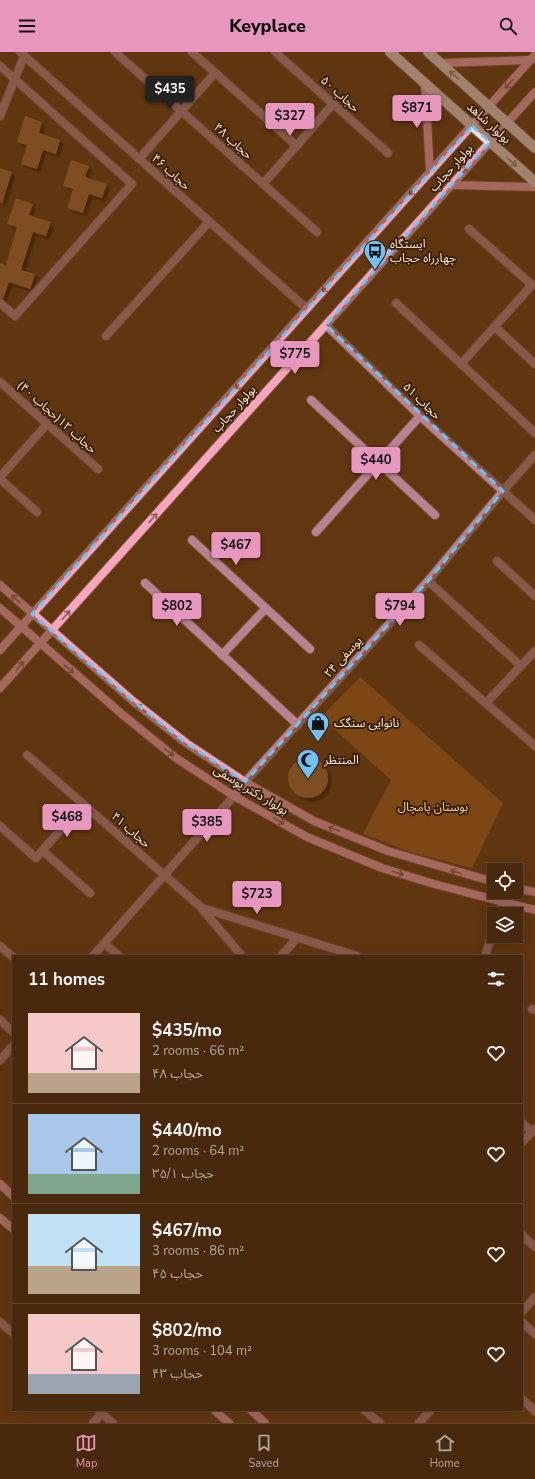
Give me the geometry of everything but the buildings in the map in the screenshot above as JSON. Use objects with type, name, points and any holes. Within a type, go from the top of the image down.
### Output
[{"type":"main road","name":"بولوار شاهد","points":[[390,52],[535,182]]},
{"type":"main road","name":"بولوار شاهد","points":[[428,52],[535,148]]},
{"type":"main road","points":[[440,63],[533,58]]},
{"type":"main road","name":"بولوار حجاب","points":[[0,650],[533,58]]},
{"type":"main road","points":[[425,84],[430,172]]},
{"type":"main road","name":"بولوار حجاب","points":[[0,688],[535,92]]},
{"type":"main road","points":[[452,185],[535,187]]},
{"type":"main road","name":"بولوار دکتر یوسفی","points":[[0,584],[51,631],[134,702],[180,739],[245,782],[314,821],[388,851],[487,880]]},
{"type":"main road","name":"بولوار دکتر یوسفی","points":[[0,608],[123,715],[176,758],[234,796],[307,837],[382,868],[434,884],[535,910]]},
{"type":"main road","points":[[234,796],[245,782]]},
{"type":"main road","points":[[523,889],[535,892]]},
{"type":"main road","points":[[0,1184],[12,1195]]},
{"type":"main road","points":[[0,1218],[12,1228]]},
{"type":"main road","points":[[215,1411],[229,1423]]},
{"type":"main road","points":[[252,1411],[266,1423]]},
{"type":"street","name":"حجاب ۴۸","points":[[115,52],[316,232]]},
{"type":"street","points":[[192,52],[297,146]]},
{"type":"street","name":"حجاب ۵۰","points":[[275,52],[388,153]]},
{"type":"street","points":[[0,116],[15,79],[22,54]]},
{"type":"street","name":"حجاب ۴۶","points":[[22,54],[307,309]]},
{"type":"street","points":[[0,66],[132,184],[15,316],[0,303]]},
{"type":"street","points":[[139,159],[216,73]]},
{"type":"street","points":[[263,184],[333,104]]},
{"type":"street","points":[[106,336],[209,222]]},
{"type":"street","points":[[461,364],[532,285],[469,229]]},
{"type":"street","points":[[396,303],[535,433]]},
{"type":"street","name":"حجاب ۵۱","points":[[326,325],[420,416],[535,520]]},
{"type":"street","points":[[494,327],[535,364]]},
{"type":"street","name":"حجاب ۱۲(حجاب ۴۰)","points":[[0,382],[98,469]]},
{"type":"street","points":[[311,400],[435,515]]},
{"type":"street","points":[[316,532],[420,416]]},
{"type":"street","points":[[37,512],[0,478],[47,424]]},
{"type":"street","name":"یوسفی ۲۴","points":[[245,782],[428,581],[535,455]]},
{"type":"street","points":[[192,540],[310,649]]},
{"type":"street","points":[[497,561],[535,596]]},
{"type":"street","points":[[428,581],[521,666]]},
{"type":"street","points":[[145,583],[298,725]]},
{"type":"street","points":[[222,655],[266,608]]},
{"type":"street","points":[[419,645],[535,746]]},
{"type":"street","points":[[486,703],[535,651]]},
{"type":"street","name":"حجاب ۴۱","points":[[27,755],[202,908]]},
{"type":"street","points":[[95,955],[234,796]]},
{"type":"street","points":[[0,826],[36,858],[83,804]]},
{"type":"street","points":[[43,851],[90,893]]},
{"type":"street","points":[[501,907],[503,902]]},
{"type":"street","points":[[202,908],[354,955]]},
{"type":"street","points":[[202,908],[241,955]]},
{"type":"street","points":[[282,955],[297,938]]},
{"type":"street","points":[[485,955],[489,943]]},
{"type":"street","points":[[105,944],[117,955]]},
{"type":"street","points":[[0,946],[12,956]]},
{"type":"street","points":[[0,1020],[12,1031]]},
{"type":"street","points":[[0,1060],[12,1047]]},
{"type":"street","points":[[523,1124],[533,1131],[523,1141]]},
{"type":"street","points":[[523,1236],[535,1247]]},
{"type":"street","points":[[523,1311],[535,1297]]},
{"type":"street","points":[[0,1322],[12,1332]]},
{"type":"street","points":[[523,1323],[535,1334]]},
{"type":"street","points":[[523,1400],[535,1411]]},
{"type":"street","points":[[365,1411],[380,1423]]},
{"type":"street","points":[[419,1423],[430,1411]]},
{"type":"street","points":[[93,1423],[100,1412],[113,1423]]},
{"type":"highlighted area","points":[[472,126],[490,142],[326,325],[503,491],[428,581],[245,782],[186,743],[134,702],[32,614]]},
{"type":"green space","name":"بوستان پامچال","points":[[360,677],[503,803],[472,868],[413,853],[363,834],[391,780],[321,717]]},
{"type":"place","name":"ایستگاه چهارراه حجاب","points":[[375,270]]},
{"type":"place","name":"نانوایی سنگک","points":[[318,742]]},
{"type":"place","name":"المنتظر","points":[[308,780]]}]
